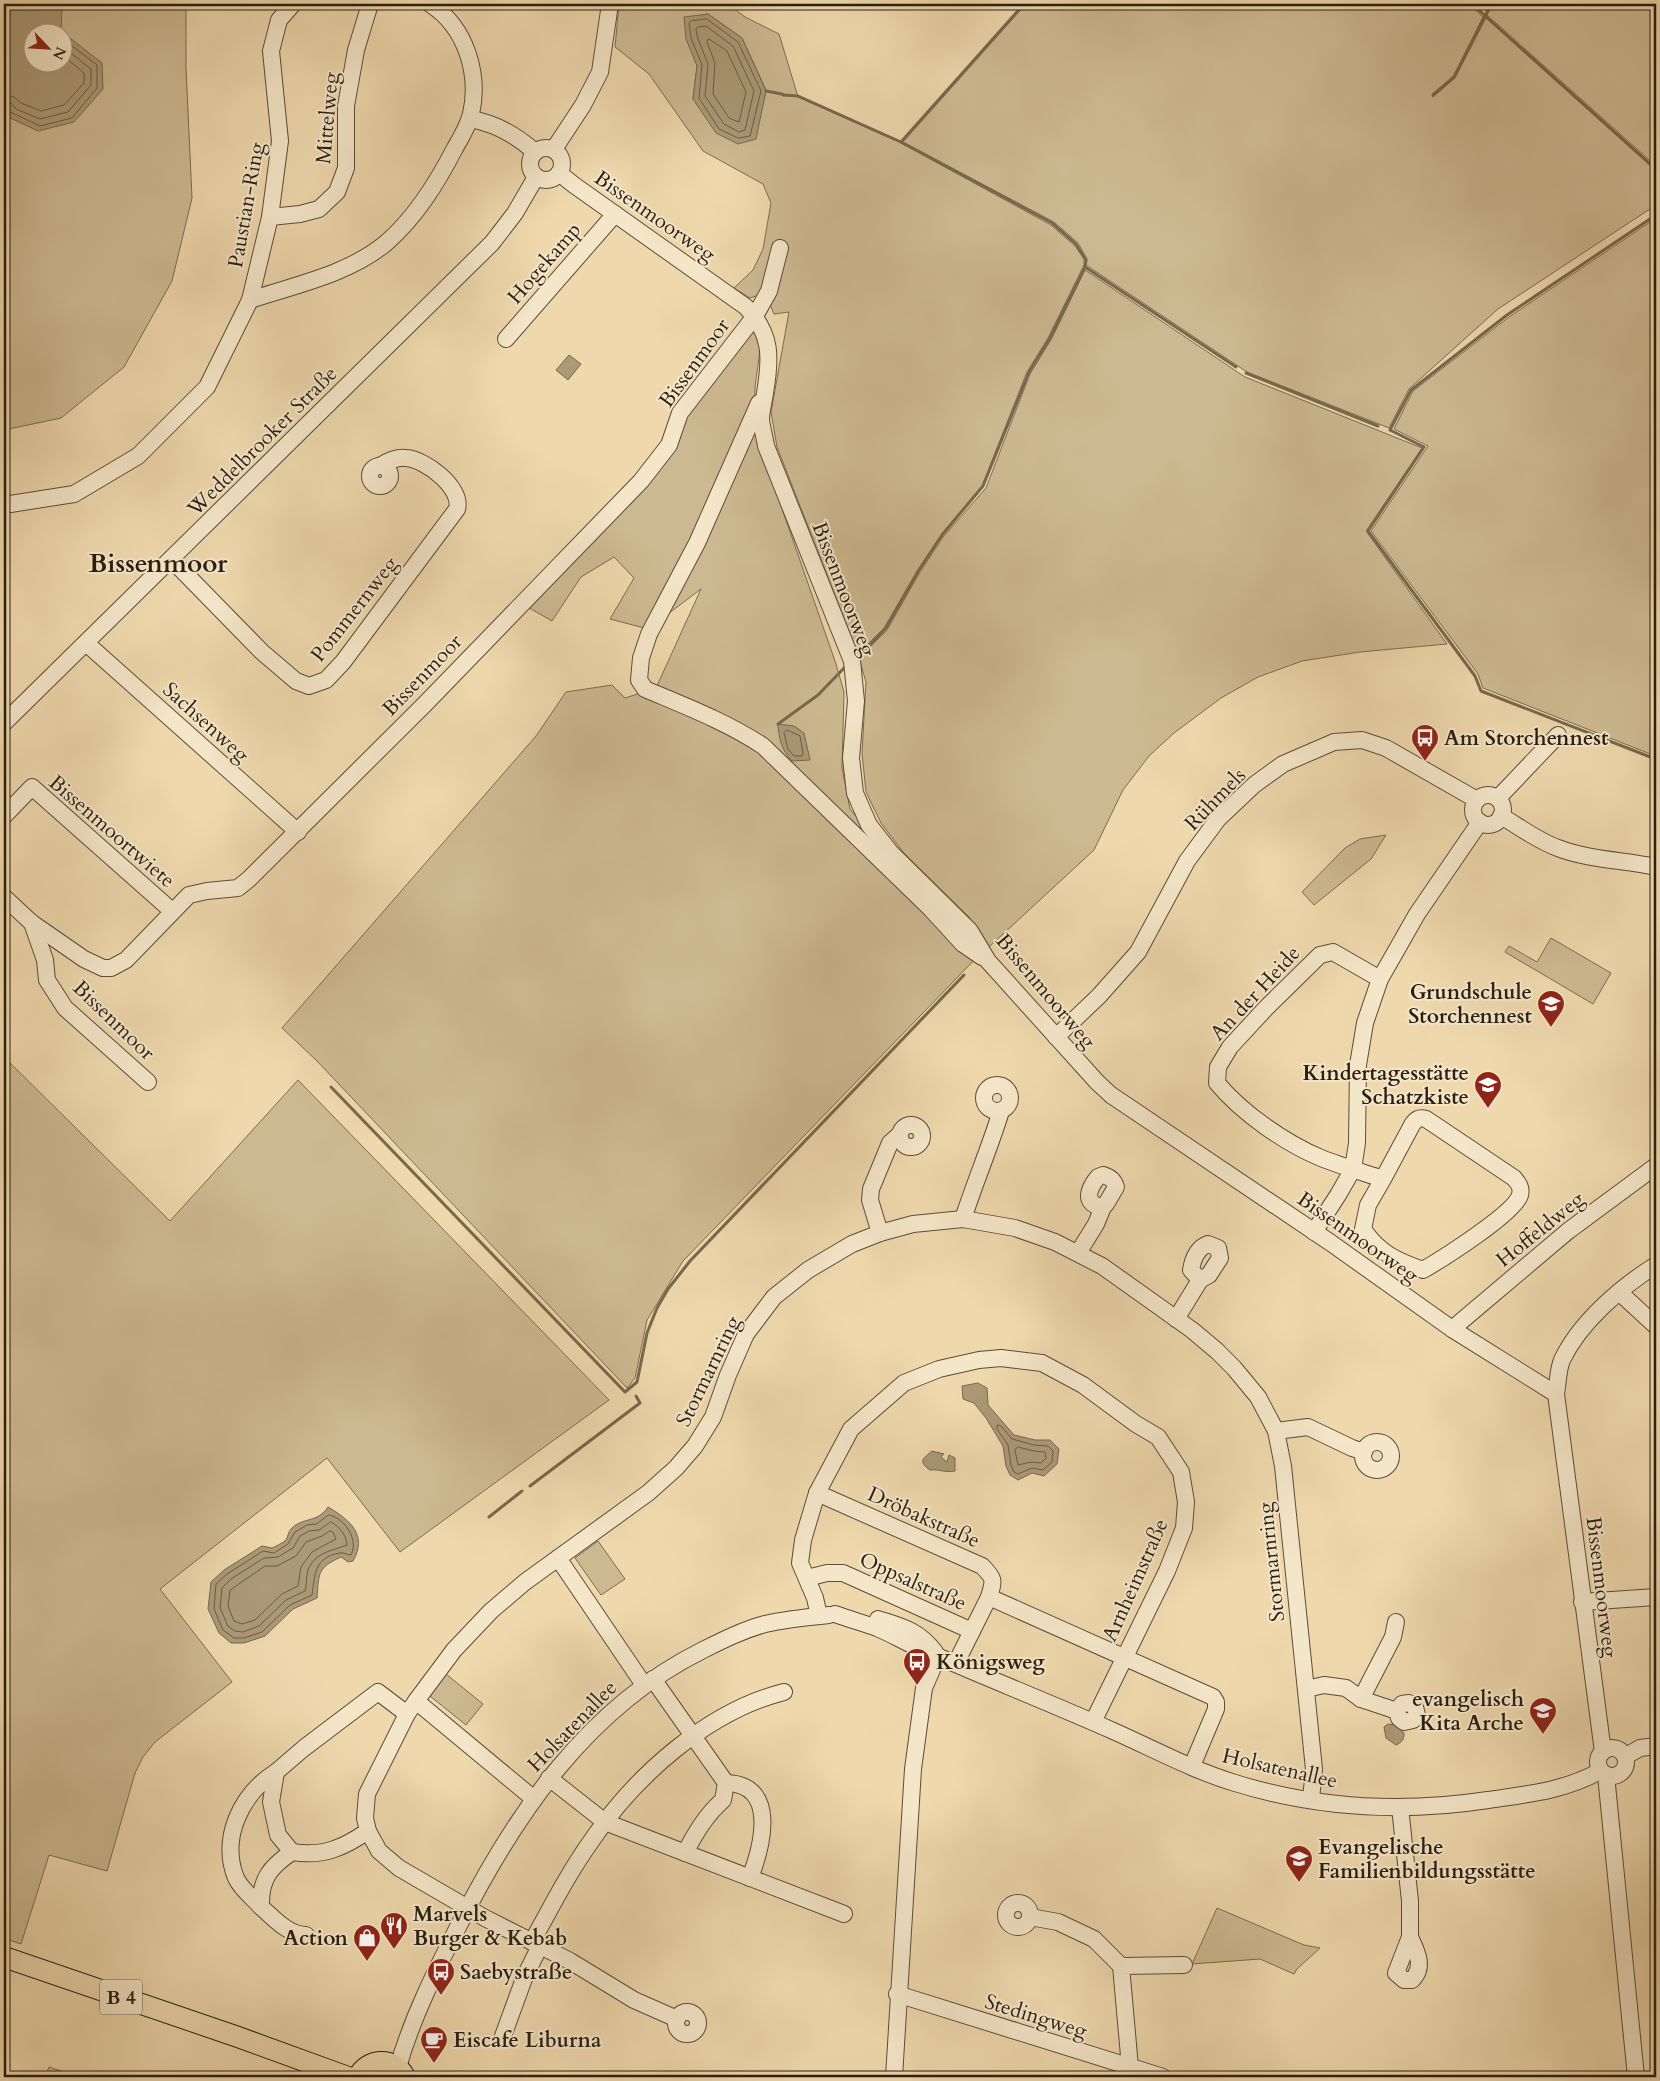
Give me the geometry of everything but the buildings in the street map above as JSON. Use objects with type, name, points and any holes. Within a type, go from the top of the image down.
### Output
[{"type":"main road","name":"B 4","points":[[4,1957],[238,2037],[348,2077]]},
{"type":"main road","points":[[358,2077],[361,2071],[369,2065],[378,2062],[389,2062],[401,2072]]},
{"type":"street","name":"Paustian-Ring","points":[[4,505],[74,494],[138,456],[207,387],[250,300],[270,217],[280,142],[271,51],[279,20],[293,4]]},
{"type":"street","name":"Mittelweg","points":[[270,217],[300,214],[319,209],[337,192],[346,168],[346,106],[356,50],[370,4]]},
{"type":"street","name":"Paustian-Ring","points":[[250,300],[350,266],[385,244],[416,212],[440,176],[470,119],[475,88],[472,64],[460,34],[437,8],[430,4]]},
{"type":"street","points":[[554,149],[583,105],[600,72],[610,4]]},
{"type":"street","points":[[470,119],[493,124],[511,134],[535,152]]},
{"type":"street","points":[[544,147],[554,149],[562,163],[559,173],[556,177],[546,180],[536,177],[530,165],[535,152],[544,147]]},
{"type":"street","name":"Bissenmoorweg","points":[[559,173],[746,307],[755,316],[765,333],[770,352],[761,418],[766,446],[852,661],[856,701],[851,758],[855,793],[869,825],[891,853],[970,931],[988,961],[1097,1082],[1111,1095],[1314,1232],[1452,1329],[1556,1394],[1602,1752],[1598,1758],[1603,1773],[1636,2077]]},
{"type":"street","name":"Weddelbrooker Straße","points":[[4,723],[492,243],[515,213],[536,177]]},
{"type":"street","name":"Hogekamp","points":[[506,339],[615,214]]},
{"type":"street","name":"Bissenmoor","points":[[4,897],[32,923],[62,943],[96,965],[103,968],[111,968],[126,960],[189,895],[238,888],[249,879],[425,704],[641,480],[669,445],[680,413],[755,316],[769,291],[780,248]]},
{"type":"street","points":[[766,387],[697,543],[649,634],[641,658],[639,680],[645,689],[720,722],[763,746],[930,908],[962,944],[988,961]]},
{"type":"street","name":"Pommernweg","points":[[171,559],[262,652],[296,681],[309,686],[326,680],[348,654],[457,509],[458,497],[451,485],[420,461],[403,458],[390,460],[380,466]]},
{"type":"street","name":"Sachsenweg","points":[[86,643],[298,832]]},
{"type":"street","points":[[1498,798],[1558,735]]},
{"type":"street","name":"Rühmels","points":[[1056,1037],[1099,996],[1138,952],[1187,861],[1218,819],[1254,785],[1283,764],[1334,742],[1362,740],[1386,748],[1476,800]]},
{"type":"street","name":"Bissenmoortwiete","points":[[4,816],[32,787],[172,911]]},
{"type":"street","points":[[1487,795],[1498,798],[1503,807],[1498,820],[1490,825],[1480,822],[1474,814],[1476,800],[1487,795]]},
{"type":"street","points":[[1501,816],[1547,844],[1573,853],[1656,867]]},
{"type":"street","points":[[1314,1232],[1353,1169],[1358,1134],[1358,1065],[1365,1023],[1380,979],[1416,914],[1480,822]]},
{"type":"street","name":"Bissenmoor","points":[[32,923],[45,960],[48,980],[65,1008],[148,1082]]},
{"type":"street","points":[[45,960],[62,943]]},
{"type":"street","name":"An der Heide","points":[[1380,979],[1333,952],[1320,955],[1266,1008],[1230,1047],[1218,1067],[1217,1083],[1230,1099],[1297,1146],[1383,1179]]},
{"type":"street","points":[[963,1219],[993,1139],[1001,1111]]},
{"type":"street","points":[[1421,1118],[1426,1119],[1514,1178],[1520,1184],[1521,1192],[1519,1198],[1500,1217],[1459,1248],[1423,1270],[1401,1262],[1373,1244],[1363,1229],[1368,1205],[1383,1179],[1412,1125],[1421,1118]]},
{"type":"street","points":[[880,1233],[870,1200],[871,1189],[890,1143],[899,1136]]},
{"type":"street","name":"Hoffeldweg","points":[[1452,1329],[1568,1231],[1656,1166]]},
{"type":"street","points":[[1078,1253],[1096,1224],[1103,1207]]},
{"type":"street","name":"Stormarnring","points":[[468,1908],[399,1868],[379,1851],[368,1831],[365,1818],[367,1794],[411,1708],[439,1668],[491,1611],[558,1558],[648,1493],[676,1468],[695,1446],[713,1417],[728,1375],[746,1334],[774,1297],[808,1270],[852,1244],[880,1233],[912,1224],[963,1219],[1015,1228],[1078,1253],[1102,1266],[1192,1330],[1234,1368],[1258,1397],[1276,1431],[1283,1466],[1314,1769],[1311,1799]]},
{"type":"street","points":[[1556,1394],[1561,1361],[1578,1332],[1619,1292],[1656,1265]]},
{"type":"street","points":[[1176,1319],[1200,1280]]},
{"type":"street","points":[[1619,1292],[1656,1326]]},
{"type":"street","name":"Arnheimstraße","points":[[827,1615],[815,1598],[800,1563],[803,1540],[817,1493],[851,1429],[904,1383],[940,1369],[979,1360],[1001,1358],[1042,1363],[1083,1385],[1136,1424],[1158,1437],[1181,1472],[1186,1502],[1184,1528],[1167,1571],[1093,1722]]},
{"type":"street","points":[[1276,1431],[1308,1427],[1364,1452]]},
{"type":"street","name":"Dröbakstraße","points":[[817,1493],[982,1566],[992,1576],[993,1582],[989,1596]]},
{"type":"street","name":"Holsatenallee","points":[[558,1558],[648,1682]]},
{"type":"street","name":"Oppsalstraße","points":[[808,1578],[827,1573],[843,1573],[972,1631]]},
{"type":"street","points":[[956,1664],[989,1596],[1213,1697],[1216,1702],[1216,1709],[1192,1766]]},
{"type":"street","points":[[1582,1602],[1656,1597]]},
{"type":"street","name":"Holsatenallee","points":[[401,2072],[403,2050],[431,1983],[468,1908],[502,1846],[549,1778],[605,1717],[648,1682],[692,1655],[742,1632],[790,1619],[827,1615],[879,1629],[1192,1766],[1257,1789],[1354,1806],[1400,1808],[1468,1803],[1526,1795],[1568,1786],[1603,1773]]},
{"type":"street","points":[[1361,1698],[1393,1637],[1396,1622]]},
{"type":"street","points":[[894,2077],[913,1769],[924,1688],[938,1656]]},
{"type":"street","points":[[648,1682],[726,1783],[724,1800],[700,1824],[685,1853]]},
{"type":"street","points":[[1306,1689],[1324,1685],[1346,1688],[1361,1698],[1397,1711]]},
{"type":"street","points":[[306,1935],[299,1935],[288,1930],[246,1893],[236,1879],[230,1852],[231,1831],[253,1790],[304,1748],[378,1692],[411,1708]]},
{"type":"street","points":[[502,2036],[536,1944],[567,1879],[605,1822],[648,1774],[692,1737],[728,1714],[784,1692]]},
{"type":"street","name":"Holsatenallee","points":[[411,1708],[461,1739],[534,1799]]},
{"type":"street","points":[[1602,1752],[1611,1748],[1641,1750]]},
{"type":"street","points":[[1603,1773],[1616,1776],[1624,1771],[1626,1766],[1641,1750]]},
{"type":"street","points":[[276,1772],[271,1802],[278,1835],[292,1852]]},
{"type":"street","points":[[549,1778],[605,1822],[844,1914]]},
{"type":"street","points":[[726,1783],[742,1785],[754,1794],[761,1806],[763,1826],[758,1857],[750,1878]]},
{"type":"street","points":[[1400,1808],[1410,1901],[1410,1937]]},
{"type":"street","points":[[262,1906],[261,1890],[268,1874],[282,1859],[292,1852],[319,1854],[337,1848],[368,1831]]},
{"type":"street","points":[[468,1908],[570,1961],[634,2000],[677,2018]]},
{"type":"street","points":[[1030,1916],[1058,1922],[1094,1939],[1121,1966],[1130,2067]]},
{"type":"street","points":[[1121,1966],[1184,1965]]},
{"type":"street","name":"Stedingweg","points":[[898,1994],[1163,2077]]},
{"type":"shaded area","points":[[4,4],[186,4],[186,68],[192,198],[172,281],[124,367],[61,418],[4,430]]},
{"type":"shaded area","points":[[619,4],[728,4],[745,17],[779,34],[798,97],[901,143],[1051,225],[1075,246],[1084,259],[1084,265],[1048,338],[1027,372],[982,486],[941,535],[917,571],[884,628],[858,654],[777,447],[771,412],[789,312],[774,314],[765,293],[750,298],[734,288],[753,270],[763,249],[771,203],[763,184],[703,151],[649,74],[615,47]],"holes":[[[708,14],[742,38],[766,90],[755,139],[693,99],[697,66],[684,18]]]},
{"type":"shaded area","points":[[1026,4],[1469,4],[1483,17],[1454,77],[1432,94],[1433,97],[1455,78],[1486,18],[1656,171],[1656,205],[1498,309],[1409,389],[1389,428],[1247,372],[1086,265],[1087,259],[1078,243],[1054,222],[903,142]]},
{"type":"shaded area","points":[[1493,4],[1656,4],[1656,166],[1487,15]]},
{"type":"shaded area","points":[[1656,218],[1656,754],[1653,755],[1483,688],[1478,674],[1371,531],[1428,446],[1394,429],[1413,391],[1509,317]]},
{"type":"shaded area","points":[[1085,270],[1245,377],[1422,448],[1366,531],[1447,644],[1360,652],[1302,661],[1258,677],[1221,698],[1174,733],[1149,756],[1123,790],[1094,850],[989,947],[969,917],[903,852],[881,823],[866,792],[862,753],[866,682],[859,658],[887,630],[920,572],[943,537],[986,488],[1030,374],[1052,338]]},
{"type":"shaded area","points":[[753,329],[759,339],[760,350],[755,387],[754,423],[844,692],[842,768],[850,809],[902,872],[981,953],[683,1261],[647,1320],[635,1378],[627,1388],[316,1060],[282,1028],[536,736],[566,692],[612,685],[625,698],[656,688],[701,589],[648,629],[610,619],[634,578],[614,557],[581,577],[552,621],[524,605],[644,481],[681,415]]},
{"type":"shaded area","points":[[1386,835],[1371,859],[1314,905],[1302,892],[1345,848],[1360,839]]},
{"type":"shaded area","points":[[1551,938],[1611,973],[1593,1004],[1505,952],[1509,946],[1537,962]]},
{"type":"shaded area","points":[[4,1057],[170,1221],[298,1080],[609,1400],[400,1552],[327,1458],[160,1589],[232,1682],[155,1742],[143,1757],[135,1773],[107,1871],[49,1855],[21,1944],[4,1938]]},
{"type":"shaded area","points":[[598,1541],[625,1579],[601,1595],[575,1558]]},
{"type":"shaded area","points":[[446,1674],[483,1704],[466,1725],[430,1696]]},
{"type":"shaded area","points":[[1217,1908],[1304,1945],[1320,1948],[1294,1974],[1260,1959],[1192,1964]]},
{"type":"shaded area","points":[[49,2067],[79,2077],[45,2077]]},
{"type":"water","points":[[4,4],[62,4],[61,22],[22,22],[22,72],[72,72],[72,40],[102,63],[103,89],[74,122],[38,131],[8,117],[4,110]]},
{"type":"water","points":[[708,14],[742,38],[766,91],[756,139],[738,144],[716,133],[693,99],[697,66],[686,39],[684,17]]},
{"type":"water","points":[[569,355],[581,364],[568,380],[556,370]]},
{"type":"water","points":[[778,724],[794,726],[804,733],[810,760],[792,761],[781,744]]},
{"type":"water","points":[[978,1383],[987,1388],[988,1405],[1014,1435],[1035,1440],[1050,1440],[1059,1449],[1057,1464],[1044,1476],[1032,1473],[1018,1480],[1010,1475],[1006,1466],[1003,1446],[986,1418],[974,1403],[963,1399],[962,1386]]},
{"type":"water","points":[[932,1451],[944,1454],[941,1457],[947,1462],[949,1455],[955,1458],[955,1471],[930,1470],[926,1467],[923,1460]]},
{"type":"water","points":[[328,1507],[343,1517],[354,1529],[359,1543],[353,1561],[348,1562],[341,1557],[323,1568],[319,1577],[317,1598],[293,1609],[265,1636],[244,1643],[231,1643],[219,1633],[208,1609],[211,1582],[224,1570],[262,1546],[272,1548],[283,1542],[295,1525],[320,1516]]},
{"type":"water","points":[[1388,1724],[1395,1725],[1404,1733],[1400,1743],[1396,1745],[1386,1738],[1384,1727]]},
{"type":"waterway","points":[[783,95],[798,96],[901,142],[1024,4]]},
{"type":"waterway","points":[[1472,4],[1656,169]]},
{"type":"waterway","points":[[1433,95],[1454,77],[1491,4]]},
{"type":"waterway","points":[[766,91],[782,94]]},
{"type":"waterway","points":[[901,142],[1052,223],[1076,244],[1086,260],[1085,267]]},
{"type":"waterway","points":[[1653,758],[1481,691],[1475,676],[1368,531],[1424,447],[1390,430],[1411,390],[1507,315],[1656,215]]},
{"type":"waterway","points":[[862,653],[886,628],[919,570],[942,535],[983,486],[1029,372],[1050,338],[1085,267],[1236,367]]},
{"type":"waterway","points":[[1246,373],[1378,426]]},
{"type":"waterway","points":[[778,724],[818,695],[845,667]]},
{"type":"waterway","points":[[331,1087],[625,1392],[637,1382],[647,1333],[657,1308],[668,1289],[690,1261],[964,975]]},
{"type":"waterway","points":[[530,1486],[640,1403],[636,1396]]},
{"type":"waterway","points":[[489,1517],[522,1491]]},
{"type":"place","name":"Am Storchennest","points":[[1425,762]]},
{"type":"place","name":"Grundschule Storchennest","points":[[1551,1028]]},
{"type":"place","name":"Kindertagesstätte Schatzkiste","points":[[1488,1109]]},
{"type":"place","name":"Königsweg","points":[[917,1686]]},
{"type":"place","name":"evangelisch Kita Arche","points":[[1543,1735]]},
{"type":"place","name":"Evangelische Familienbildungsstätte","points":[[1299,1883]]},
{"type":"place","name":"Marvels Burger & Kebab","points":[[394,1950]]},
{"type":"place","name":"Action","points":[[367,1962]]},
{"type":"place","name":"Saebystraße","points":[[441,1996]]},
{"type":"place","name":"Eiscafe Liburna","points":[[434,2064]]},
{"type":"district","name":"Bissenmoor","points":[[158,563]]}]
